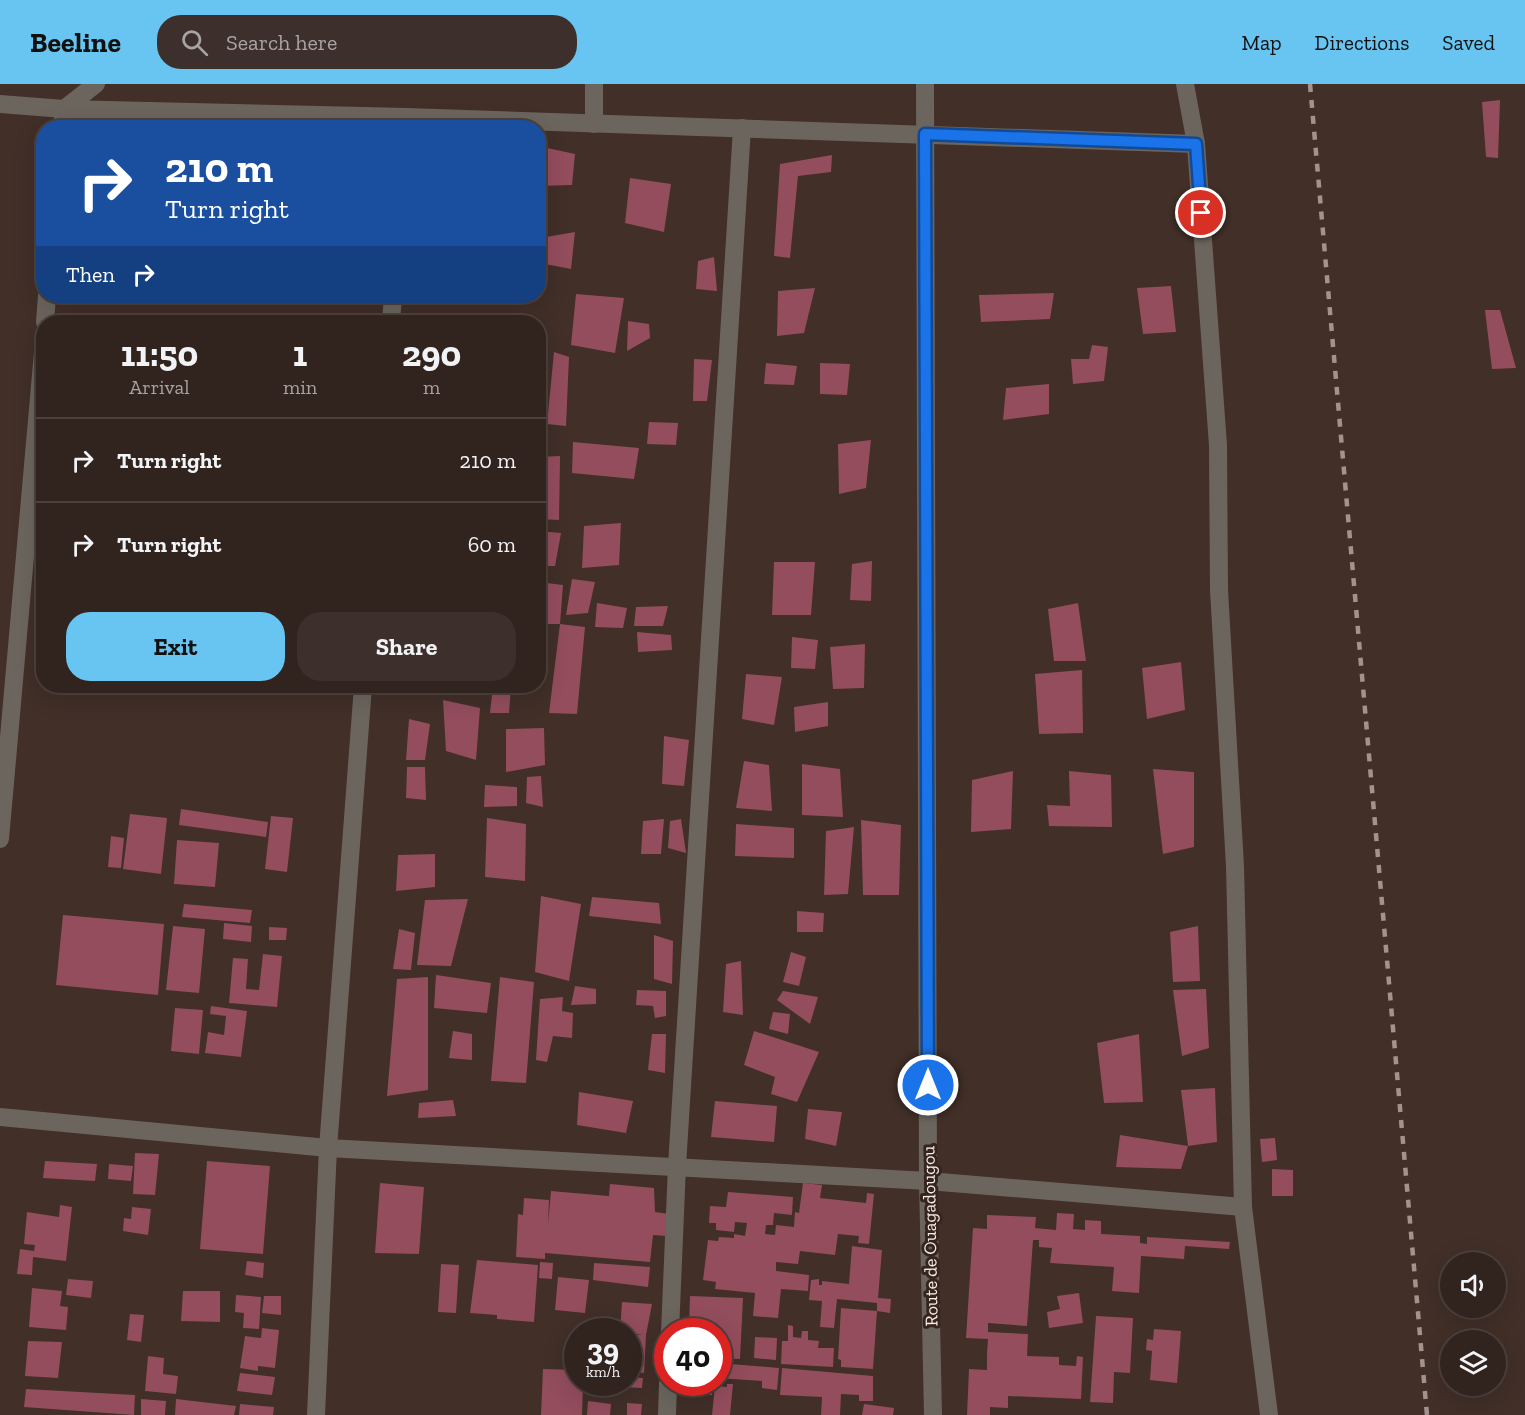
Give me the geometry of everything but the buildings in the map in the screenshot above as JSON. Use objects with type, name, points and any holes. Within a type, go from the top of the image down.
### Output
[{"type":"street","points":[[63,118],[96,84]]},
{"type":"street","points":[[594,84],[594,124]]},
{"type":"street","name":"Route de Ouagadougou","points":[[925,84],[928,1180],[933,1415]]},
{"type":"street","points":[[1185,84],[1196,144],[1218,445],[1219,590],[1235,866],[1243,1207],[1269,1415]]},
{"type":"street","points":[[0,104],[63,118],[234,120]]},
{"type":"street","points":[[546,123],[1196,144]]},
{"type":"street","points":[[671,1318],[742,128]]},
{"type":"street","points":[[0,839],[36,432]]},
{"type":"street","points":[[316,1415],[328,1148],[362,693]]},
{"type":"street","points":[[0,1117],[328,1148],[928,1180],[1243,1207]]},
{"type":"street","points":[[667,1415],[668,1396]]},
{"type":"railway","points":[[1310,84],[1427,1415]]},
{"type":"route","points":[[928,1085],[925,134],[1196,144],[1201,213]]}]
